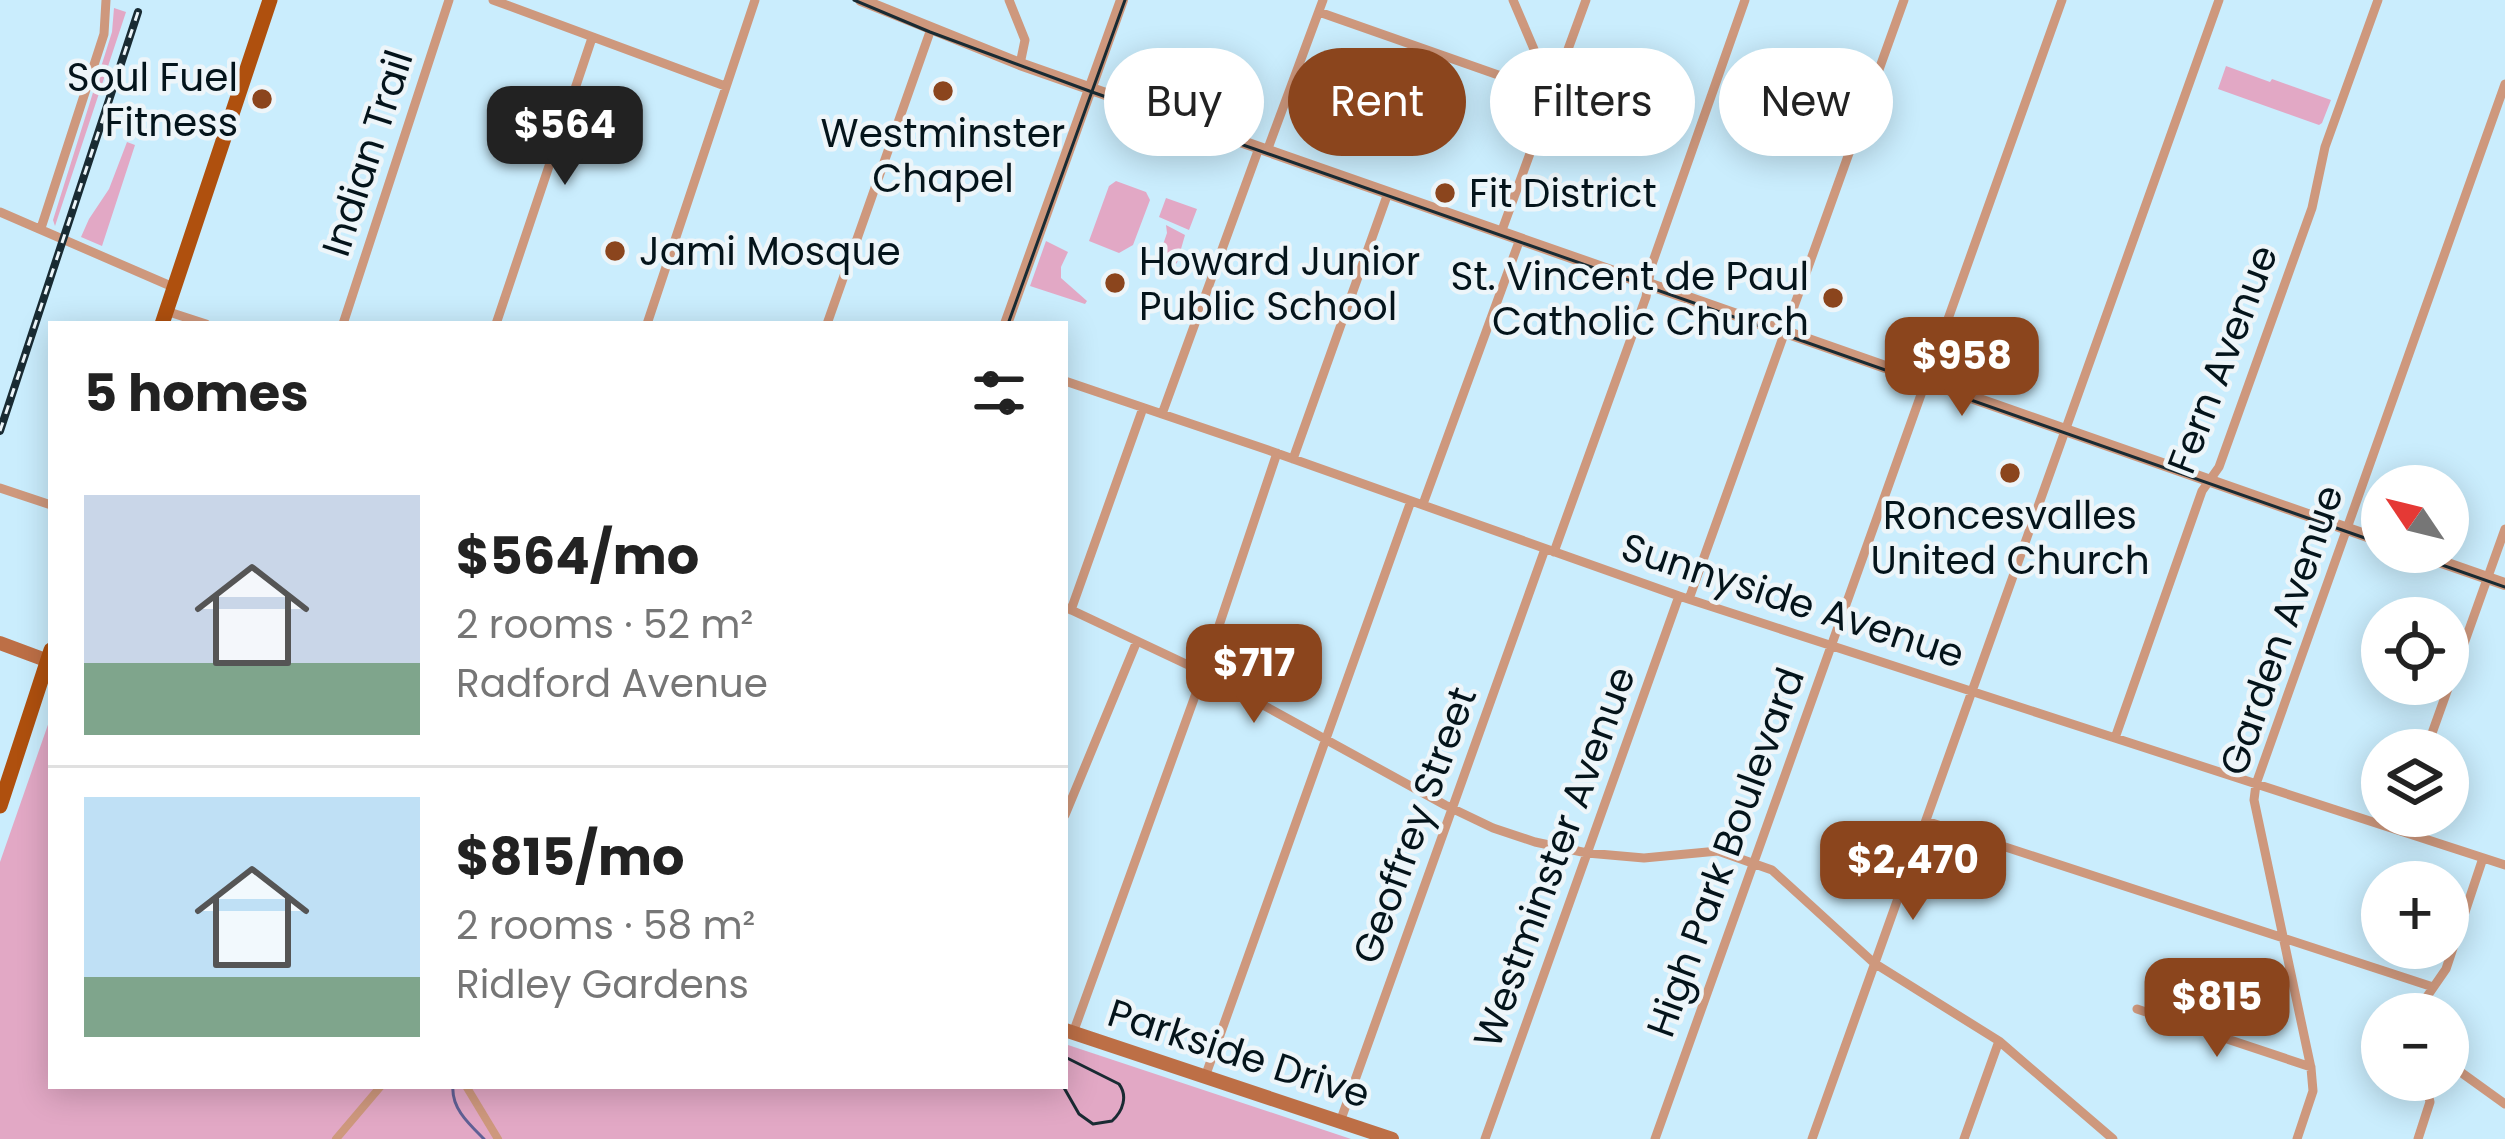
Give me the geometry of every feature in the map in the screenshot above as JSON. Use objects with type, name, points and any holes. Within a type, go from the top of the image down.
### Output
[{"type":"main road","points":[[164,317],[270,0]]},
{"type":"main road","points":[[0,644],[48,656]]},
{"type":"main road","points":[[0,806],[4,779],[48,662]]},
{"type":"main road","name":"Parkside Drive","points":[[1069,1032],[1391,1139]]},
{"type":"street","points":[[41,228],[104,34],[106,0]]},
{"type":"street","name":"Indian Trail","points":[[344,321],[449,0]]},
{"type":"street","points":[[493,0],[725,86]]},
{"type":"street","points":[[648,321],[755,0]]},
{"type":"street","points":[[861,0],[1104,93]]},
{"type":"street","points":[[1009,0],[1025,40],[1020,64]]},
{"type":"street","points":[[1007,321],[1123,0]]},
{"type":"street","points":[[1264,147],[1323,0]]},
{"type":"street","points":[[1513,0],[1533,48]]},
{"type":"street","points":[[1569,48],[1586,0]]},
{"type":"street","name":"Geoffrey Street","points":[[1340,1122],[1649,284],[1649,272],[1745,0]]},
{"type":"street","name":"Westminster Avenue","points":[[1485,1139],[1587,854],[1786,332],[1904,0]]},
{"type":"street","name":"High Park Boulevard","points":[[1655,1139],[2062,0]]},
{"type":"street","points":[[1812,1139],[2219,0]]},
{"type":"street","name":"Fern Avenue","points":[[2115,738],[2202,491],[2218,467],[2312,208],[2325,148],[2378,0]]},
{"type":"street","points":[[1319,12],[1490,72]]},
{"type":"street","points":[[828,321],[932,29]]},
{"type":"street","points":[[497,321],[592,38]]},
{"type":"street","name":"Garden Avenue","points":[[2297,1139],[2313,1090],[2311,1067],[2254,800],[2256,784],[2505,84]]},
{"type":"street","points":[[1264,149],[2361,533]]},
{"type":"street","points":[[1162,414],[1234,214],[1260,156]]},
{"type":"street","points":[[1502,232],[1530,156]]},
{"type":"street","points":[[1293,459],[1388,193]]},
{"type":"street","points":[[0,212],[173,287]]},
{"type":"street","points":[[1423,504],[1520,239]]},
{"type":"street","name":"Sunnyside Avenue","points":[[1068,382],[1684,597],[2256,784],[2399,825],[2505,865]]},
{"type":"street","points":[[1143,408],[1068,609],[1203,672],[1452,809],[1515,836],[1587,854],[1649,858],[1718,851],[1778,873],[1874,963],[1999,1041],[2113,1139]]},
{"type":"street","points":[[1069,1032],[1203,672],[1276,453]]},
{"type":"street","points":[[0,488],[48,504]]},
{"type":"street","points":[[1205,1077],[1411,500]]},
{"type":"street","points":[[2434,729],[2505,529]]},
{"type":"street","points":[[2469,571],[2505,584]]},
{"type":"street","points":[[1068,808],[1137,641]]},
{"type":"street","points":[[1926,821],[2433,987]]},
{"type":"street","points":[[2429,993],[2446,969],[2483,858]]},
{"type":"street","points":[[2137,1009],[2311,1067]]},
{"type":"street","points":[[1964,1139],[1999,1041]]},
{"type":"street","points":[[2469,1078],[2505,1105]]},
{"type":"street","points":[[336,1139],[378,1089]]},
{"type":"street","points":[[468,1089],[498,1139]]},
{"type":"street","points":[[2418,1139],[2430,1101]]},
{"type":"shaded area","points":[[114,8],[126,12],[55,226],[53,220],[112,32]]},
{"type":"shaded area","points":[[2226,66],[2331,100],[2322,123],[2218,89]]},
{"type":"shaded area","points":[[127,142],[135,145],[102,246],[81,237],[109,189]]},
{"type":"shaded area","points":[[1116,181],[1146,192],[1150,200],[1133,245],[1119,253],[1089,241],[1109,186]]},
{"type":"shaded area","points":[[1166,198],[1197,209],[1189,230],[1159,217]]},
{"type":"shaded area","points":[[1166,225],[1185,235],[1172,266],[1158,259]]},
{"type":"shaded area","points":[[1046,241],[1068,252],[1061,278],[1085,304],[1030,286]]},
{"type":"shaded area","points":[[48,725],[48,1089],[1068,1089],[1068,1045],[1351,1139],[0,1139],[0,862]]},
{"type":"waterway","points":[[453,1089],[458,1108],[484,1139]]},
{"type":"tram line","points":[[854,0],[1092,92],[2361,537]]},
{"type":"tram line","points":[[1009,321],[1125,0]]},
{"type":"tram line","points":[[2465,573],[2505,587]]},
{"type":"tram line","points":[[1065,1089],[1079,1114],[1093,1124],[1112,1121],[1124,1098],[1119,1084],[1068,1058]]},
{"type":"railway","points":[[0,431],[138,12]]},
{"type":"place","name":"Westminster Chapel","points":[[943,91]]},
{"type":"place","name":"Soul Fuel Fitness","points":[[262,99]]},
{"type":"place","name":"Fit District","points":[[1445,193]]},
{"type":"place","name":"Jami Mosque","points":[[615,251]]},
{"type":"place","name":"Howard Junior Public School","points":[[1115,283]]},
{"type":"place","name":"St. Vincent de Paul Catholic Church","points":[[1833,298]]},
{"type":"place","name":"Roncesvalles United Church","points":[[2010,473]]}]
